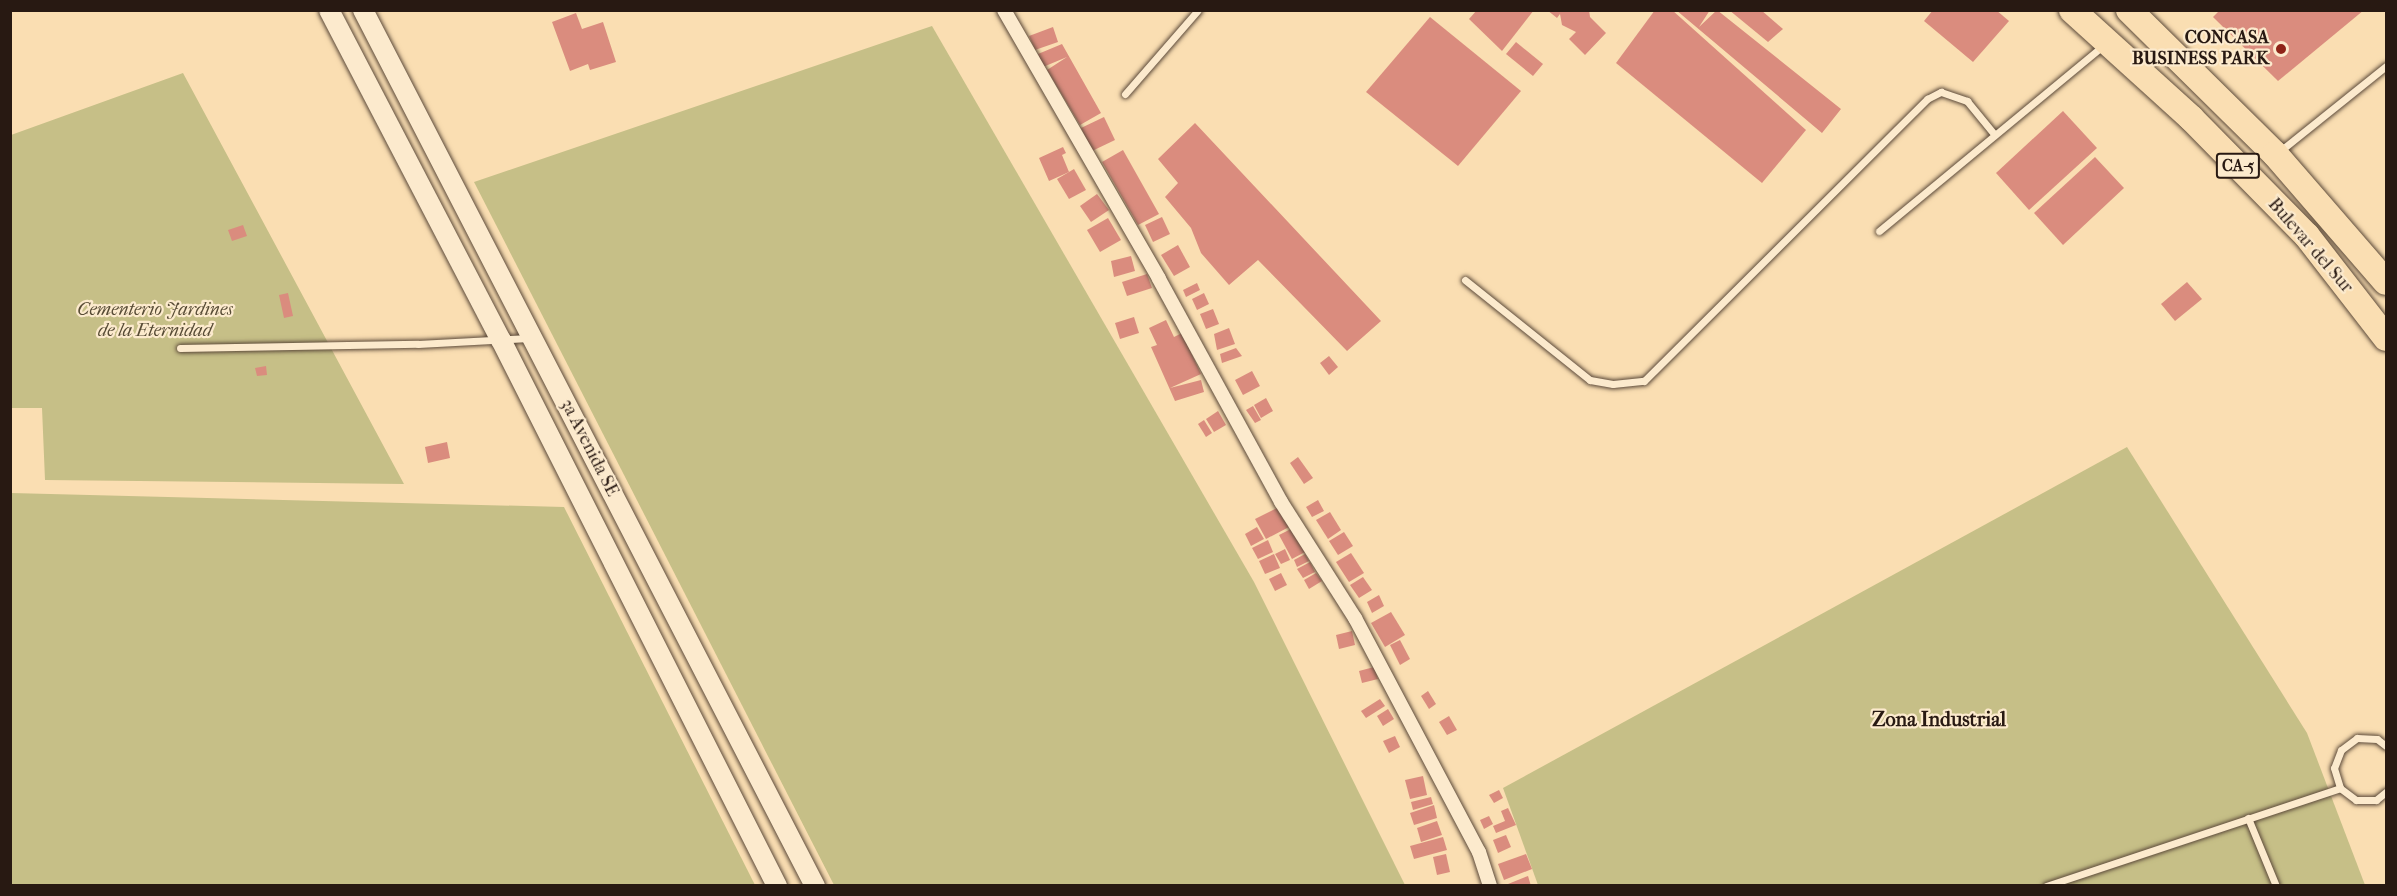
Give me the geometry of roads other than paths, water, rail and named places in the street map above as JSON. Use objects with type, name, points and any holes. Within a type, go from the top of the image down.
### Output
[{"type":"highway","name":"Bulevar del Sur","points":[[2073,10],[2109,40],[2307,236],[2386,338]]},
{"type":"highway","name":"Bulevar del Sur","points":[[2129,10],[2275,154],[2386,282]]},
{"type":"street","points":[[328,10],[501,340],[777,885]]},
{"type":"street","name":"3a Avenida SE","points":[[363,10],[815,885]]},
{"type":"street","points":[[1004,10],[1159,279],[1281,502],[1355,618],[1479,852],[1490,885]]},
{"type":"lane","points":[[1125,94],[1198,10]]},
{"type":"lane","points":[[1879,231],[2109,40]]},
{"type":"lane","points":[[2275,154],[2386,66]]},
{"type":"lane","points":[[1465,280],[1590,380],[1613,384],[1644,381],[1927,99],[1941,92],[1967,101],[1994,134]]},
{"type":"lane","points":[[180,348],[532,338]]},
{"type":"lane","points":[[2386,746],[2377,739],[2357,738],[2341,750],[2334,768],[2340,788],[2356,800],[2376,800],[2386,792]]},
{"type":"lane","points":[[2046,885],[2340,788]]},
{"type":"lane","points":[[2248,818],[2276,885]]},
{"type":"place","name":"CONCASA BUSINESS PARK","points":[[2281,49]]},
{"type":"district","name":"Zona Industrial","points":[[1939,719]]},
{"type":"park label","name":"Cementerio Jardines de la Eternidad","points":[[155,321]]}]
